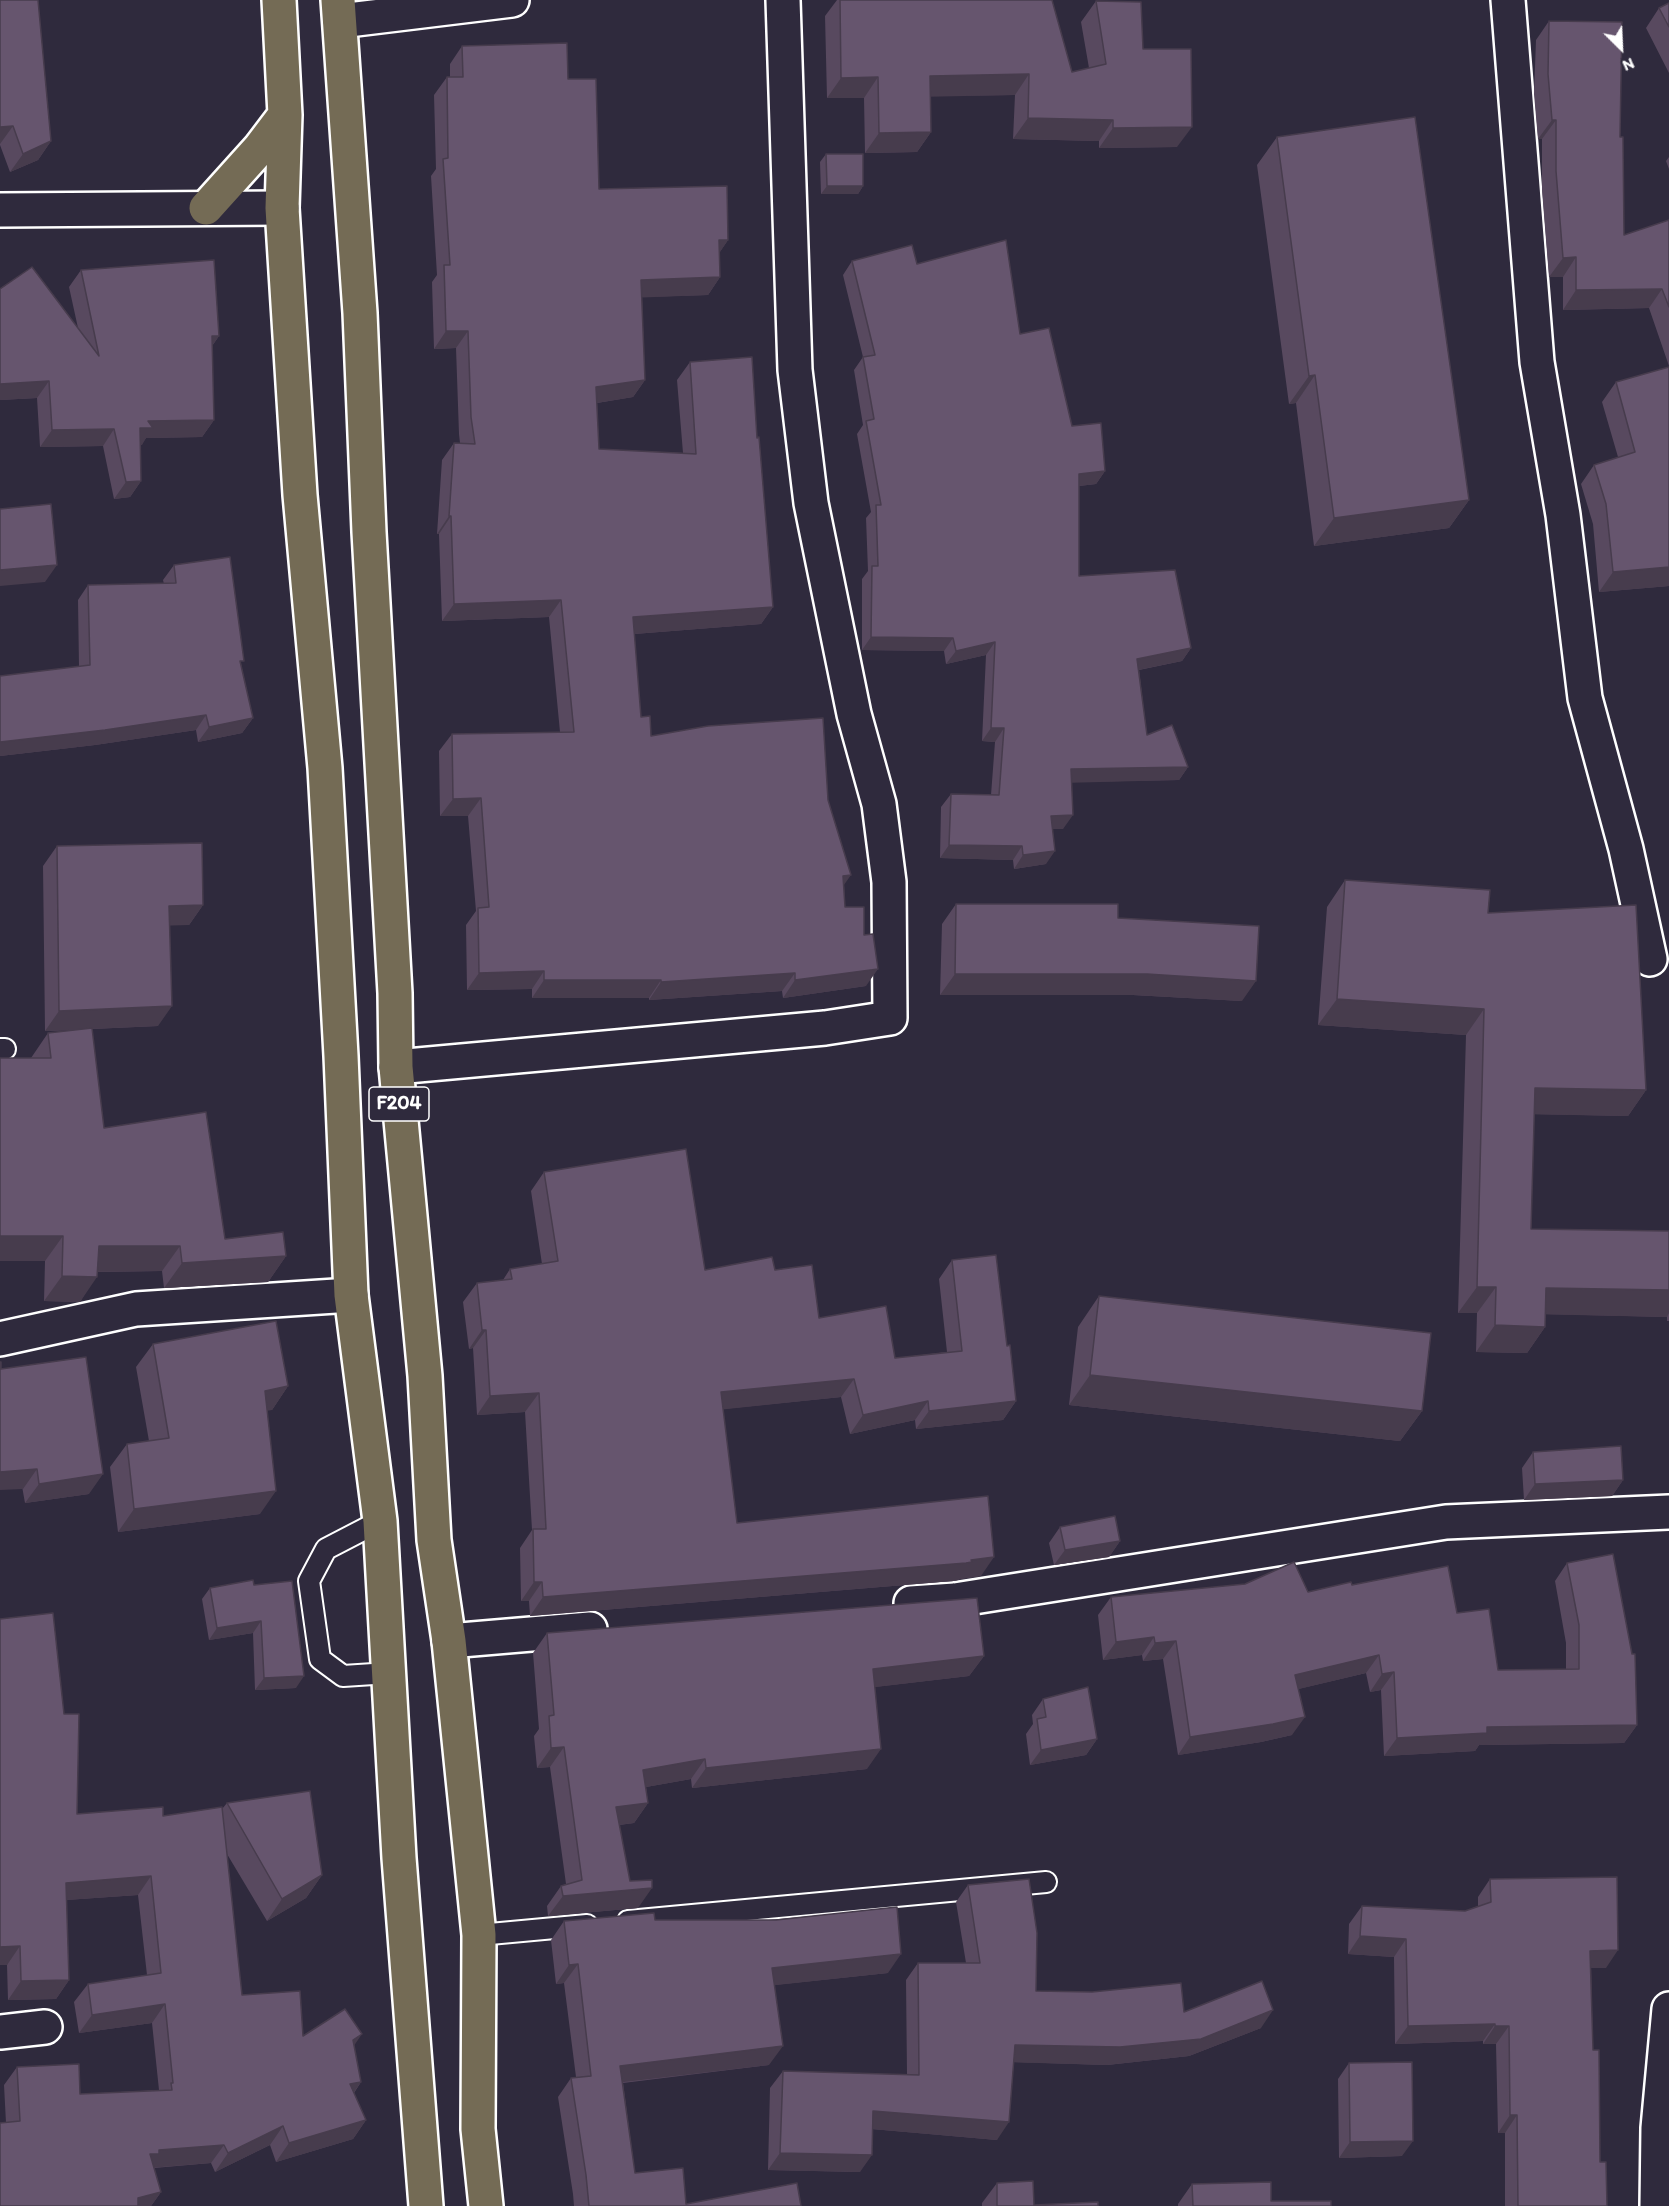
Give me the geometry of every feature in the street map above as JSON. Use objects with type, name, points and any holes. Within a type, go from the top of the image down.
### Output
[{"type":"main road","name":"F204","points":[[279,0],[285,115],[282,208],[300,495],[326,780],[342,1068],[351,1295],[380,1521],[399,1858],[426,2206]]},
{"type":"main road","name":"F204","points":[[339,11],[360,312],[370,544],[395,993],[396,1067],[424,1376],[434,1540],[448,1641],[479,1935],[478,2129],[486,2206]]},
{"type":"main road","points":[[206,208],[260,148],[285,115]]},
{"type":"street","points":[[339,11],[513,0]]},
{"type":"street","points":[[396,1067],[825,1028],[890,1018],[890,882],[879,804],[854,714],[811,503],[795,370],[783,0]]},
{"type":"street","points":[[1508,0],[1537,362],[1563,515],[1585,698],[1626,849],[1650,959]]},
{"type":"street","points":[[0,210],[282,208]]},
{"type":"street","points":[[0,1339],[136,1310],[351,1295]]},
{"type":"street","points":[[884,1605],[955,1599],[1446,1522],[1669,1512]]},
{"type":"street","points":[[448,1641],[625,1627]]},
{"type":"street","points":[[1657,2206],[1658,2128],[1669,2009]]},
{"type":"street","points":[[0,2032],[45,2027]]},
{"type":"lane","points":[[380,1521],[326,1549],[309,1581],[320,1659],[343,1676],[389,1673]]},
{"type":"lane","points":[[479,1935],[1046,1882]]},
{"type":"building","points":[[0,0],[38,0],[51,141],[23,154],[13,126],[0,127]]},
{"type":"building","points":[[840,0],[1052,0],[1072,72],[1106,64],[1096,1],[1141,2],[1143,49],[1191,49],[1192,127],[1113,128],[1113,120],[1028,118],[1029,74],[930,76],[931,132],[879,133],[878,77],[841,78]]},
{"type":"building","points":[[1669,3],[1669,27],[1659,8]]},
{"type":"building","points":[[1549,21],[1622,22],[1620,137],[1623,137],[1624,235],[1669,220],[1669,307],[1662,289],[1576,290],[1576,257],[1563,258],[1556,171],[1556,120],[1552,120],[1548,74]]},
{"type":"building","points":[[567,43],[568,79],[596,79],[599,189],[727,186],[728,240],[719,240],[720,277],[641,280],[645,380],[596,387],[599,449],[696,454],[690,362],[752,357],[773,607],[633,617],[641,717],[650,716],[651,736],[708,726],[823,718],[828,800],[851,875],[843,876],[845,907],[864,907],[864,935],[873,934],[878,969],[795,980],[795,973],[661,982],[661,980],[544,980],[544,971],[479,973],[478,908],[489,907],[481,798],[453,799],[452,734],[574,732],[561,600],[454,604],[451,516],[449,516],[454,443],[475,444],[471,417],[468,331],[446,331],[444,265],[450,265],[443,159],[448,158],[447,77],[463,77],[462,46]]},
{"type":"building","points":[[1415,117],[1469,500],[1334,518],[1315,375],[1309,376],[1277,137]]},
{"type":"building","points":[[826,154],[863,154],[863,186],[827,186]]},
{"type":"building","points":[[1006,240],[1020,334],[1049,328],[1072,426],[1101,423],[1105,471],[1079,474],[1079,576],[1175,570],[1191,648],[1137,659],[1147,735],[1172,725],[1188,767],[1071,769],[1073,815],[1051,816],[1055,851],[1023,855],[1022,846],[949,845],[951,794],[999,795],[1004,728],[991,728],[995,642],[956,651],[953,638],[871,637],[872,566],[878,566],[876,505],[881,505],[866,421],[874,419],[863,357],[875,355],[852,261],[912,245],[917,264]]},
{"type":"building","points":[[214,260],[219,336],[212,336],[214,420],[148,421],[153,428],[140,428],[141,481],[126,482],[114,429],[52,430],[49,381],[0,384],[0,289],[32,267],[99,356],[81,270]]},
{"type":"building","points":[[1669,367],[1669,567],[1613,572],[1606,504],[1594,465],[1635,452],[1616,382]]},
{"type":"building","points":[[51,504],[57,565],[0,570],[0,509]]},
{"type":"building","points":[[230,557],[244,661],[240,661],[253,718],[209,727],[206,715],[0,742],[0,676],[90,665],[88,585],[176,583],[174,565]]},
{"type":"building","points":[[202,843],[203,905],[169,906],[172,1006],[59,1011],[57,846]]},
{"type":"building","points":[[1345,880],[1490,890],[1488,913],[1636,905],[1646,1090],[1535,1088],[1531,1229],[1669,1231],[1669,1290],[1546,1288],[1545,1327],[1495,1325],[1496,1287],[1477,1287],[1484,1009],[1337,999]]},
{"type":"building","points":[[956,904],[1118,904],[1118,918],[1259,926],[1256,981],[1147,974],[955,974]]},
{"type":"building","points":[[92,1028],[104,1128],[206,1112],[225,1239],[283,1232],[286,1256],[182,1263],[180,1246],[99,1246],[97,1277],[62,1276],[63,1236],[0,1236],[0,1058],[51,1058],[48,1033]]},
{"type":"building","points":[[686,1149],[705,1270],[772,1257],[775,1270],[812,1265],[819,1318],[886,1306],[895,1358],[962,1351],[952,1260],[996,1255],[1007,1346],[1010,1345],[1016,1401],[929,1411],[928,1401],[863,1415],[854,1379],[721,1392],[737,1523],[988,1496],[994,1557],[971,1560],[972,1562],[966,1563],[543,1597],[542,1582],[534,1582],[533,1529],[546,1529],[539,1393],[490,1396],[486,1330],[482,1330],[477,1283],[512,1279],[510,1269],[558,1261],[544,1172]]},
{"type":"building","points":[[1099,1296],[1431,1333],[1422,1411],[1090,1375]]},
{"type":"building","points":[[276,1321],[288,1386],[265,1391],[276,1491],[134,1509],[127,1444],[169,1438],[153,1344]]},
{"type":"building","points":[[86,1357],[103,1474],[39,1484],[37,1469],[0,1472],[0,1362],[1,1369]]},
{"type":"building","points":[[1621,1446],[1623,1480],[1535,1484],[1533,1452]]},
{"type":"building","points":[[1115,1516],[1120,1541],[1065,1550],[1060,1527]]},
{"type":"building","points":[[1613,1554],[1632,1654],[1635,1654],[1637,1725],[1487,1727],[1487,1733],[1397,1738],[1394,1672],[1382,1674],[1379,1655],[1295,1675],[1305,1717],[1190,1737],[1176,1641],[1155,1643],[1154,1637],[1116,1642],[1111,1597],[1245,1584],[1294,1562],[1308,1592],[1351,1582],[1352,1585],[1448,1566],[1457,1613],[1489,1609],[1498,1670],[1579,1669],[1579,1625],[1567,1563]]},
{"type":"building","points":[[253,1580],[254,1585],[292,1581],[304,1676],[264,1678],[261,1621],[217,1628],[210,1588]]},
{"type":"building","points":[[977,1598],[984,1656],[873,1669],[881,1749],[706,1768],[705,1759],[643,1770],[648,1803],[616,1807],[630,1881],[652,1880],[652,1888],[563,1896],[561,1886],[582,1880],[564,1747],[551,1748],[549,1716],[554,1715],[547,1633]]},
{"type":"building","points":[[53,1613],[64,1714],[79,1714],[77,1814],[163,1807],[163,1816],[222,1807],[242,1995],[300,1991],[303,2036],[345,2009],[362,2034],[353,2040],[361,2082],[350,2084],[366,2120],[289,2143],[283,2126],[228,2153],[224,2145],[159,2150],[159,2154],[150,2154],[161,2192],[138,2198],[138,2206],[0,2206],[0,2123],[20,2121],[17,2067],[79,2064],[80,2094],[172,2090],[171,2083],[173,2083],[165,2004],[92,2015],[88,1984],[161,1973],[151,1876],[66,1883],[69,1980],[21,1981],[20,1946],[0,1947],[0,1619]]},
{"type":"building","points":[[1088,1687],[1097,1739],[1041,1750],[1037,1719],[1046,1717],[1043,1699]]},
{"type":"building","points":[[310,1791],[322,1875],[282,1899],[227,1803]]},
{"type":"building","points":[[1617,1877],[1618,1950],[1590,1951],[1593,2050],[1599,2050],[1600,2162],[1606,2162],[1607,2206],[1518,2206],[1517,2115],[1510,2115],[1509,2026],[1495,2026],[1495,2024],[1408,2026],[1406,1939],[1360,1936],[1362,1906],[1465,1911],[1491,1902],[1490,1879]]},
{"type":"building","points":[[1029,1879],[1037,1933],[1036,1991],[1092,1992],[1181,1983],[1184,2012],[1262,1981],[1273,2010],[1201,2039],[1120,2047],[1015,2045],[1009,2122],[873,2111],[872,2155],[780,2153],[783,2071],[919,2075],[918,1963],[980,1963],[968,1885]]},
{"type":"building","points":[[897,1907],[901,1954],[772,1968],[783,2046],[620,2066],[635,2173],[683,2168],[686,2204],[797,2183],[801,2206],[589,2206],[571,2078],[591,2076],[578,1964],[569,1965],[564,1921],[654,1913],[655,1920],[776,1920]]},
{"type":"building","points":[[1412,2062],[1413,2141],[1350,2142],[1349,2063]]},
{"type":"building","points":[[1033,2181],[1034,2205],[1098,2202],[1098,2206],[997,2206],[997,2183]]},
{"type":"building","points":[[1271,2182],[1271,2201],[1331,2201],[1331,2206],[1193,2206],[1192,2184]]}]
